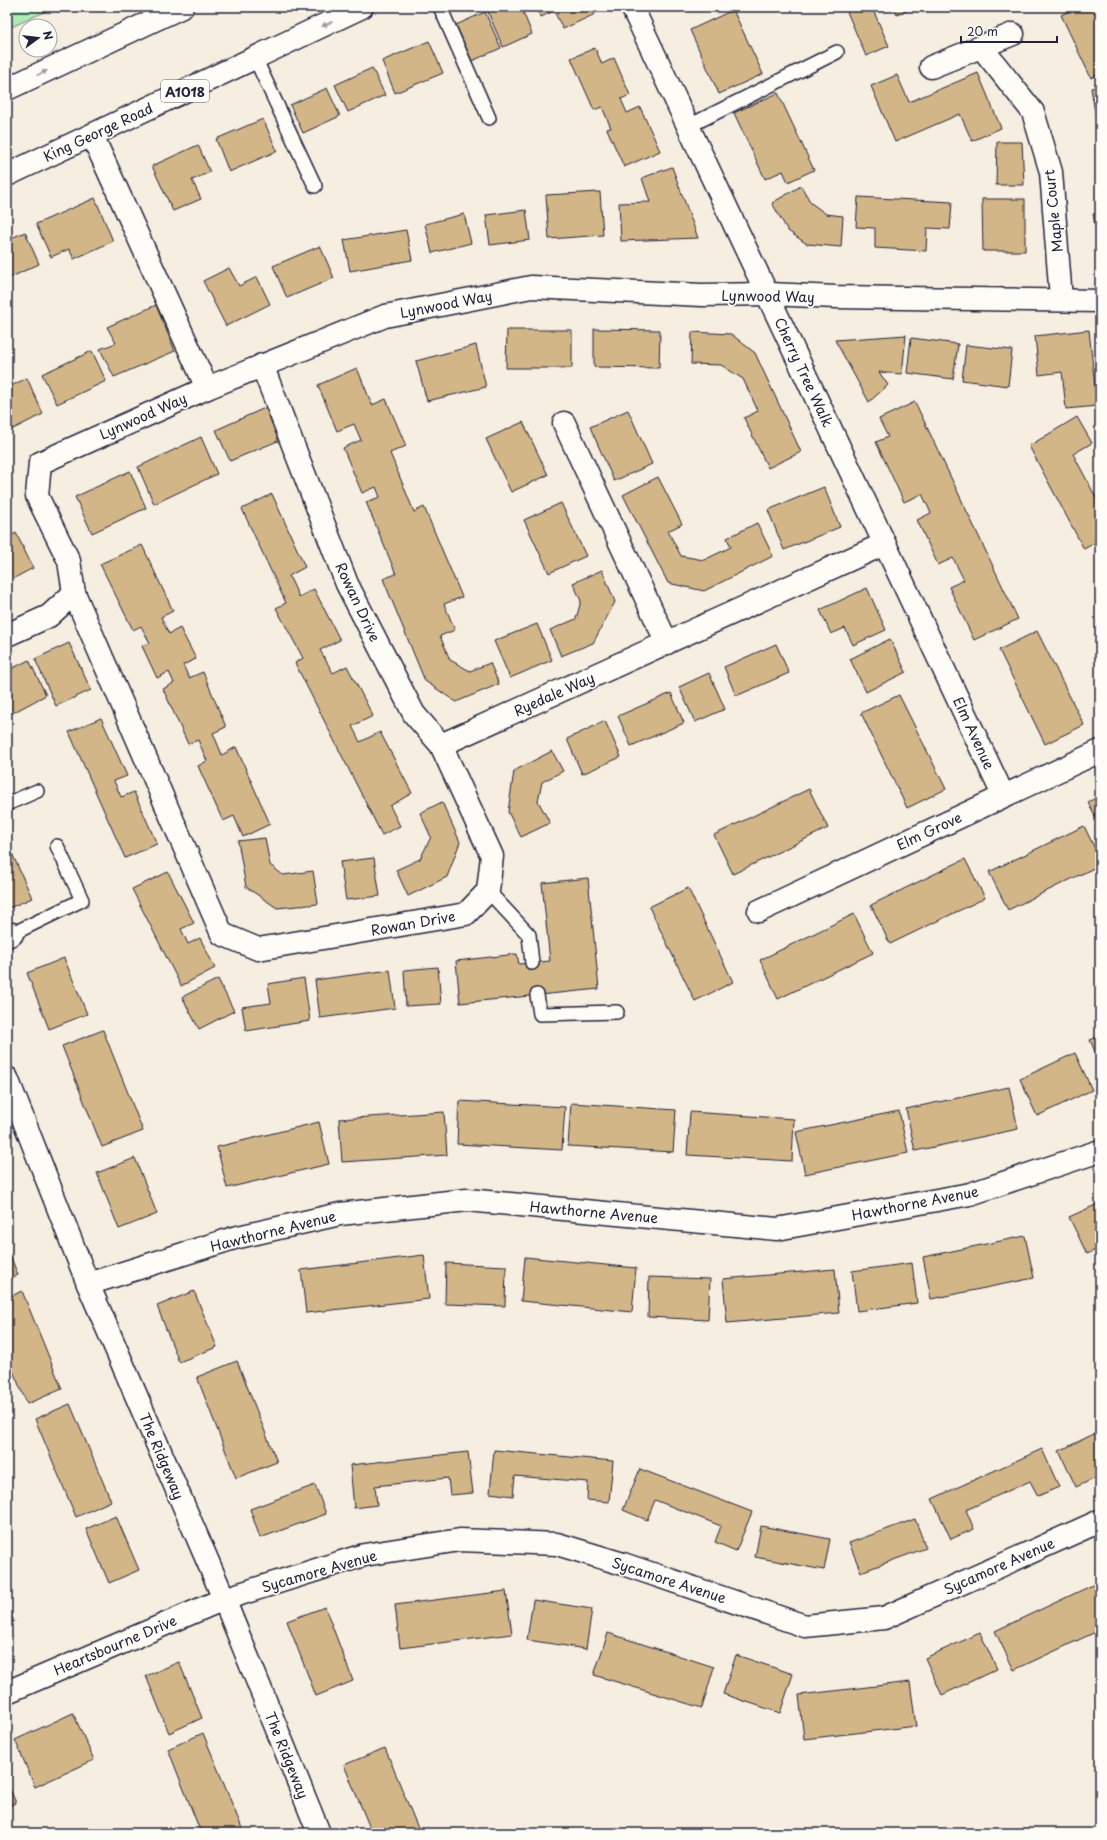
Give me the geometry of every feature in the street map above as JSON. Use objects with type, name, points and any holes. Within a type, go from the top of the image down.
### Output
[{"type":"main road","points":[[7,89],[182,7]]},
{"type":"main road","name":"King George Road","points":[[7,174],[362,7]]},
{"type":"main road","name":"Cherry Tree Walk","points":[[632,7],[769,294],[884,544],[945,672]]},
{"type":"main road","points":[[931,67],[982,48],[1013,34]]},
{"type":"main road","name":"Maple Court","points":[[982,48],[1033,112],[1050,172],[1062,299]]},
{"type":"main road","points":[[92,135],[207,388]]},
{"type":"main road","name":"Lynwood Way","points":[[74,593],[69,561],[37,496],[40,463],[207,388],[385,316],[531,287],[702,295],[769,294],[836,297],[1062,299],[1100,301]]},
{"type":"main road","name":"Rowan Drive","points":[[74,593],[222,934],[258,949],[466,914],[488,890],[492,856],[442,745],[414,714],[347,584],[262,365]]},
{"type":"main road","points":[[564,423],[667,643]]},
{"type":"main road","name":"Ryedale Way","points":[[442,745],[884,544]]},
{"type":"main road","points":[[7,635],[49,616],[74,593]]},
{"type":"main road","name":"Elm Avenue","points":[[945,672],[1003,795]]},
{"type":"main road","name":"Elm Grove","points":[[759,912],[1003,795],[1100,751]]},
{"type":"main road","name":"The Ridgeway","points":[[7,1078],[88,1284],[224,1599],[319,1833]]},
{"type":"main road","name":"Hawthorne Avenue","points":[[88,1284],[234,1238],[340,1214],[467,1200],[778,1229],[970,1194],[1100,1150]]},
{"type":"main road","name":"Sycamore Avenue","points":[[224,1599],[364,1555],[460,1540],[557,1544],[623,1564],[805,1626],[884,1618],[1100,1521]]},
{"type":"main road","name":"Heartsbourne Drive","points":[[7,1692],[224,1599]]},
{"type":"lane","points":[[440,7],[488,118]]},
{"type":"lane","points":[[689,126],[838,52]]},
{"type":"lane","points":[[255,58],[315,186]]},
{"type":"lane","points":[[7,804],[37,791]]},
{"type":"lane","points":[[10,935],[82,900],[57,846]]},
{"type":"lane","points":[[488,890],[529,935],[532,963]]},
{"type":"lane","points":[[537,995],[540,1014],[617,1012]]},
{"type":"green space","points":[[7,7],[55,7],[31,18],[18,18],[18,24],[7,29]]},
{"type":"building","points":[[495,7],[521,7],[532,34],[503,47],[487,10]]},
{"type":"building","points":[[536,7],[592,7],[595,14],[563,29],[554,11],[541,17]]},
{"type":"building","points":[[845,7],[880,7],[873,10],[889,46],[866,56]]},
{"type":"building","points":[[893,7],[915,7],[897,15]]},
{"type":"building","points":[[1077,7],[1093,7],[1100,22],[1100,73],[1091,78],[1061,15]]},
{"type":"building","points":[[733,10],[763,74],[719,94],[690,30]]},
{"type":"building","points":[[485,12],[501,48],[472,61],[456,25]]},
{"type":"building","points":[[429,41],[443,73],[395,93],[382,61]]},
{"type":"building","points":[[595,48],[602,64],[614,58],[630,95],[621,99],[627,113],[640,107],[660,151],[624,167],[607,129],[611,128],[602,107],[594,110],[571,58]]},
{"type":"building","points":[[372,68],[385,95],[348,112],[335,85]]},
{"type":"building","points":[[978,73],[1001,128],[972,141],[960,114],[895,142],[871,86],[897,75],[909,102]]},
{"type":"building","points":[[1100,86],[1100,143],[1091,88]]},
{"type":"building","points":[[327,88],[340,116],[303,133],[290,105]]},
{"type":"building","points":[[778,93],[814,170],[788,182],[783,171],[765,179],[734,113]]},
{"type":"building","points":[[263,119],[277,151],[229,172],[216,139]]},
{"type":"building","points":[[997,142],[1022,142],[1024,185],[996,185]]},
{"type":"building","points":[[198,145],[210,172],[192,180],[201,199],[173,211],[152,166]]},
{"type":"building","points":[[672,167],[698,238],[621,241],[619,203],[650,202],[642,178]]},
{"type":"building","points":[[801,186],[811,203],[826,214],[843,216],[841,247],[807,244],[788,231],[772,203]]},
{"type":"building","points":[[600,192],[603,235],[549,239],[546,195]]},
{"type":"building","points":[[858,197],[952,202],[950,229],[927,228],[926,251],[875,248],[875,228],[856,227]]},
{"type":"building","points":[[95,198],[113,241],[74,259],[69,249],[51,257],[36,224]]},
{"type":"building","points":[[982,199],[1025,199],[1025,251],[983,251]]},
{"type":"building","points":[[526,210],[530,240],[490,245],[486,215]]},
{"type":"building","points":[[1100,213],[1100,254],[1093,214]]},
{"type":"building","points":[[464,214],[471,243],[432,253],[425,224]]},
{"type":"building","points":[[406,230],[412,260],[350,271],[344,240]]},
{"type":"building","points":[[25,232],[39,264],[7,279],[7,240]]},
{"type":"building","points":[[320,246],[334,278],[287,298],[273,266]]},
{"type":"building","points":[[229,268],[239,286],[257,277],[270,304],[226,326],[203,281]]},
{"type":"building","points":[[156,305],[175,351],[114,377],[100,349],[116,343],[107,327]]},
{"type":"building","points":[[594,329],[660,330],[659,368],[594,367]]},
{"type":"building","points":[[507,330],[572,330],[572,368],[506,368]]},
{"type":"building","points":[[1089,330],[1097,406],[1066,409],[1062,372],[1039,375],[1035,336]]},
{"type":"building","points":[[692,332],[731,334],[755,353],[801,452],[768,468],[744,418],[758,411],[743,379],[721,365],[691,364]]},
{"type":"building","points":[[906,335],[902,374],[879,372],[888,385],[869,402],[835,340]]},
{"type":"building","points":[[911,338],[958,344],[953,379],[907,373]]},
{"type":"building","points":[[476,345],[486,387],[427,401],[416,361]]},
{"type":"building","points":[[966,345],[1012,350],[1008,386],[962,380]]},
{"type":"building","points":[[92,351],[106,381],[57,404],[42,374]]},
{"type":"building","points":[[357,368],[372,405],[386,399],[406,446],[390,453],[414,512],[424,507],[462,597],[444,604],[455,630],[440,636],[450,660],[470,671],[490,663],[499,684],[456,702],[425,681],[383,579],[396,574],[366,502],[380,497],[376,487],[362,493],[343,448],[361,440],[354,424],[337,431],[318,385]]},
{"type":"building","points":[[27,378],[43,414],[7,432],[7,388]]},
{"type":"building","points":[[915,402],[1018,619],[974,640],[949,587],[964,580],[953,558],[938,565],[917,520],[931,513],[922,494],[904,502],[876,442],[888,437],[879,419]]},
{"type":"building","points":[[267,407],[280,440],[230,461],[216,430]]},
{"type":"building","points":[[628,410],[652,464],[614,481],[590,427]]},
{"type":"building","points":[[1077,417],[1092,443],[1073,454],[1100,505],[1100,540],[1084,549],[1029,446]]},
{"type":"building","points":[[523,422],[548,475],[511,492],[486,439]]},
{"type":"building","points":[[201,437],[217,474],[154,504],[138,467]]},
{"type":"building","points":[[130,471],[146,508],[92,533],[75,497]]},
{"type":"building","points":[[658,477],[682,524],[668,531],[681,556],[704,560],[731,547],[727,538],[757,523],[773,556],[704,591],[668,583],[623,495]]},
{"type":"building","points":[[824,487],[840,527],[784,550],[768,510]]},
{"type":"building","points":[[272,494],[305,567],[289,576],[299,597],[314,589],[340,640],[320,650],[333,673],[347,666],[373,716],[352,726],[360,742],[380,732],[412,793],[390,806],[400,826],[382,835],[295,663],[303,658],[276,608],[286,603],[242,509]]},
{"type":"building","points":[[561,503],[586,556],[549,573],[524,520]]},
{"type":"building","points":[[16,533],[33,568],[7,582],[7,538]]},
{"type":"building","points":[[142,545],[173,611],[161,617],[169,634],[180,628],[196,659],[183,665],[189,678],[203,672],[226,727],[213,733],[222,755],[236,747],[270,824],[243,837],[234,816],[223,821],[198,766],[207,761],[198,740],[188,744],[163,689],[174,683],[169,672],[157,678],[142,646],[150,643],[141,626],[133,630],[100,564]]},
{"type":"building","points":[[602,570],[615,602],[593,643],[561,656],[550,630],[576,619],[581,601],[573,583]]},
{"type":"building","points":[[867,588],[886,630],[853,645],[845,628],[831,634],[820,610]]},
{"type":"building","points":[[537,624],[552,660],[510,678],[494,641]]},
{"type":"building","points":[[1037,631],[1084,725],[1045,744],[999,650]]},
{"type":"building","points":[[890,639],[906,672],[866,692],[850,659]]},
{"type":"building","points":[[69,643],[91,690],[56,706],[35,659]]},
{"type":"building","points":[[776,644],[789,673],[736,696],[724,667]]},
{"type":"building","points":[[29,660],[46,695],[7,716],[7,671]]},
{"type":"building","points":[[709,673],[725,709],[695,722],[679,687]]},
{"type":"building","points":[[671,693],[684,723],[631,746],[618,716]]},
{"type":"building","points":[[899,695],[946,789],[907,808],[861,713]]},
{"type":"building","points":[[101,718],[127,776],[114,781],[121,797],[134,792],[157,844],[125,858],[69,732]]},
{"type":"building","points":[[605,721],[621,757],[582,774],[567,739]]},
{"type":"building","points":[[552,751],[563,771],[542,782],[538,801],[550,823],[521,837],[508,812],[514,771]]},
{"type":"building","points":[[809,789],[828,828],[733,874],[714,835]]},
{"type":"building","points":[[1100,796],[1100,827],[1088,802]]},
{"type":"building","points":[[442,802],[460,842],[447,877],[408,896],[396,870],[420,859],[431,837],[420,813]]},
{"type":"building","points":[[1084,826],[1100,859],[1100,865],[1008,910],[989,872]]},
{"type":"building","points":[[265,838],[270,865],[283,875],[313,871],[318,904],[277,908],[246,887],[238,841]]},
{"type":"building","points":[[7,842],[32,898],[7,909]]},
{"type":"building","points":[[374,858],[380,896],[346,900],[340,862]]},
{"type":"building","points":[[965,859],[985,898],[890,944],[871,905]]},
{"type":"building","points":[[168,872],[194,923],[181,929],[188,944],[200,938],[215,968],[181,986],[132,889]]},
{"type":"building","points":[[588,878],[599,989],[460,1003],[456,961],[517,954],[519,964],[550,961],[542,883]]},
{"type":"building","points":[[688,888],[733,982],[695,1001],[649,907]]},
{"type":"building","points":[[854,914],[873,953],[778,999],[760,960]]},
{"type":"building","points":[[64,958],[87,1014],[49,1029],[27,973]]},
{"type":"building","points":[[438,967],[441,1004],[406,1006],[404,970]]},
{"type":"building","points":[[390,970],[395,1008],[320,1018],[315,980]]},
{"type":"building","points":[[304,978],[310,1021],[246,1031],[242,1007],[271,1003],[268,984]]},
{"type":"building","points":[[218,979],[234,1011],[199,1029],[182,997]]},
{"type":"building","points":[[103,1030],[143,1131],[102,1147],[62,1046]]},
{"type":"building","points":[[1100,1036],[1100,1063],[1090,1040]]},
{"type":"building","points":[[1075,1053],[1092,1090],[1037,1116],[1020,1079]]},
{"type":"building","points":[[1009,1087],[1018,1129],[915,1151],[906,1109]]},
{"type":"building","points":[[459,1101],[565,1107],[562,1150],[457,1144]]},
{"type":"building","points":[[571,1103],[676,1110],[673,1152],[568,1146]]},
{"type":"building","points":[[899,1111],[908,1153],[805,1174],[796,1132]]},
{"type":"building","points":[[444,1112],[447,1155],[342,1162],[339,1119]]},
{"type":"building","points":[[690,1112],[794,1119],[792,1161],[687,1155]]},
{"type":"building","points":[[319,1122],[329,1164],[227,1188],[217,1147]]},
{"type":"building","points":[[135,1158],[157,1214],[119,1229],[97,1173]]},
{"type":"building","points":[[1100,1203],[1100,1248],[1087,1254],[1069,1217]]},
{"type":"building","points":[[1025,1236],[1034,1278],[931,1299],[923,1257]]},
{"type":"building","points":[[7,1248],[18,1275],[7,1280]]},
{"type":"building","points":[[424,1255],[429,1299],[306,1313],[301,1270]]},
{"type":"building","points":[[525,1257],[636,1268],[632,1312],[521,1301]]},
{"type":"building","points":[[446,1263],[506,1266],[505,1306],[445,1304]]},
{"type":"building","points":[[912,1263],[917,1303],[857,1311],[852,1271]]},
{"type":"building","points":[[835,1269],[839,1313],[727,1323],[723,1279]]},
{"type":"building","points":[[649,1277],[710,1279],[708,1320],[648,1317]]},
{"type":"building","points":[[22,1291],[62,1389],[27,1404],[7,1357],[7,1298]]},
{"type":"building","points":[[194,1291],[217,1347],[179,1362],[157,1306]]},
{"type":"building","points":[[237,1361],[277,1462],[236,1478],[197,1377]]},
{"type":"building","points":[[70,1404],[111,1501],[76,1517],[35,1419]]},
{"type":"building","points":[[1100,1431],[1100,1476],[1076,1487],[1059,1451]]},
{"type":"building","points":[[1042,1449],[1059,1487],[1038,1496],[1030,1481],[966,1510],[974,1529],[951,1539],[932,1499]]},
{"type":"building","points":[[494,1450],[613,1461],[609,1502],[587,1500],[588,1482],[515,1476],[513,1496],[490,1493]]},
{"type":"building","points":[[468,1452],[473,1493],[450,1495],[448,1478],[375,1486],[377,1505],[354,1508],[350,1465]]},
{"type":"building","points":[[640,1469],[752,1512],[736,1551],[715,1542],[721,1526],[655,1500],[647,1520],[623,1510]]},
{"type":"building","points":[[315,1485],[326,1514],[260,1538],[250,1509]]},
{"type":"building","points":[[116,1516],[139,1570],[109,1583],[86,1529]]},
{"type":"building","points":[[915,1519],[926,1548],[861,1572],[849,1543]]},
{"type":"building","points":[[761,1526],[830,1539],[824,1570],[755,1557]]},
{"type":"building","points":[[1097,1583],[1100,1590],[1100,1630],[1014,1670],[995,1631]]},
{"type":"building","points":[[506,1591],[512,1634],[400,1648],[395,1605]]},
{"type":"building","points":[[533,1600],[592,1609],[586,1649],[527,1640]]},
{"type":"building","points":[[7,1604],[14,1622],[7,1625]]},
{"type":"building","points":[[325,1607],[353,1681],[316,1696],[287,1621]]},
{"type":"building","points":[[608,1633],[714,1667],[702,1708],[594,1675]]},
{"type":"building","points":[[980,1633],[997,1669],[942,1695],[925,1658]]},
{"type":"building","points":[[736,1655],[793,1674],[780,1713],[723,1694]]},
{"type":"building","points":[[179,1662],[202,1718],[169,1733],[146,1676]]},
{"type":"building","points":[[910,1682],[916,1726],[804,1739],[799,1695]]},
{"type":"building","points":[[73,1713],[94,1760],[35,1787],[15,1740]]},
{"type":"building","points":[[203,1733],[244,1833],[201,1833],[168,1749]]},
{"type":"building","points":[[385,1748],[420,1833],[372,1833],[344,1765]]},
{"type":"building","points":[[7,1782],[16,1803],[7,1807]]}]
